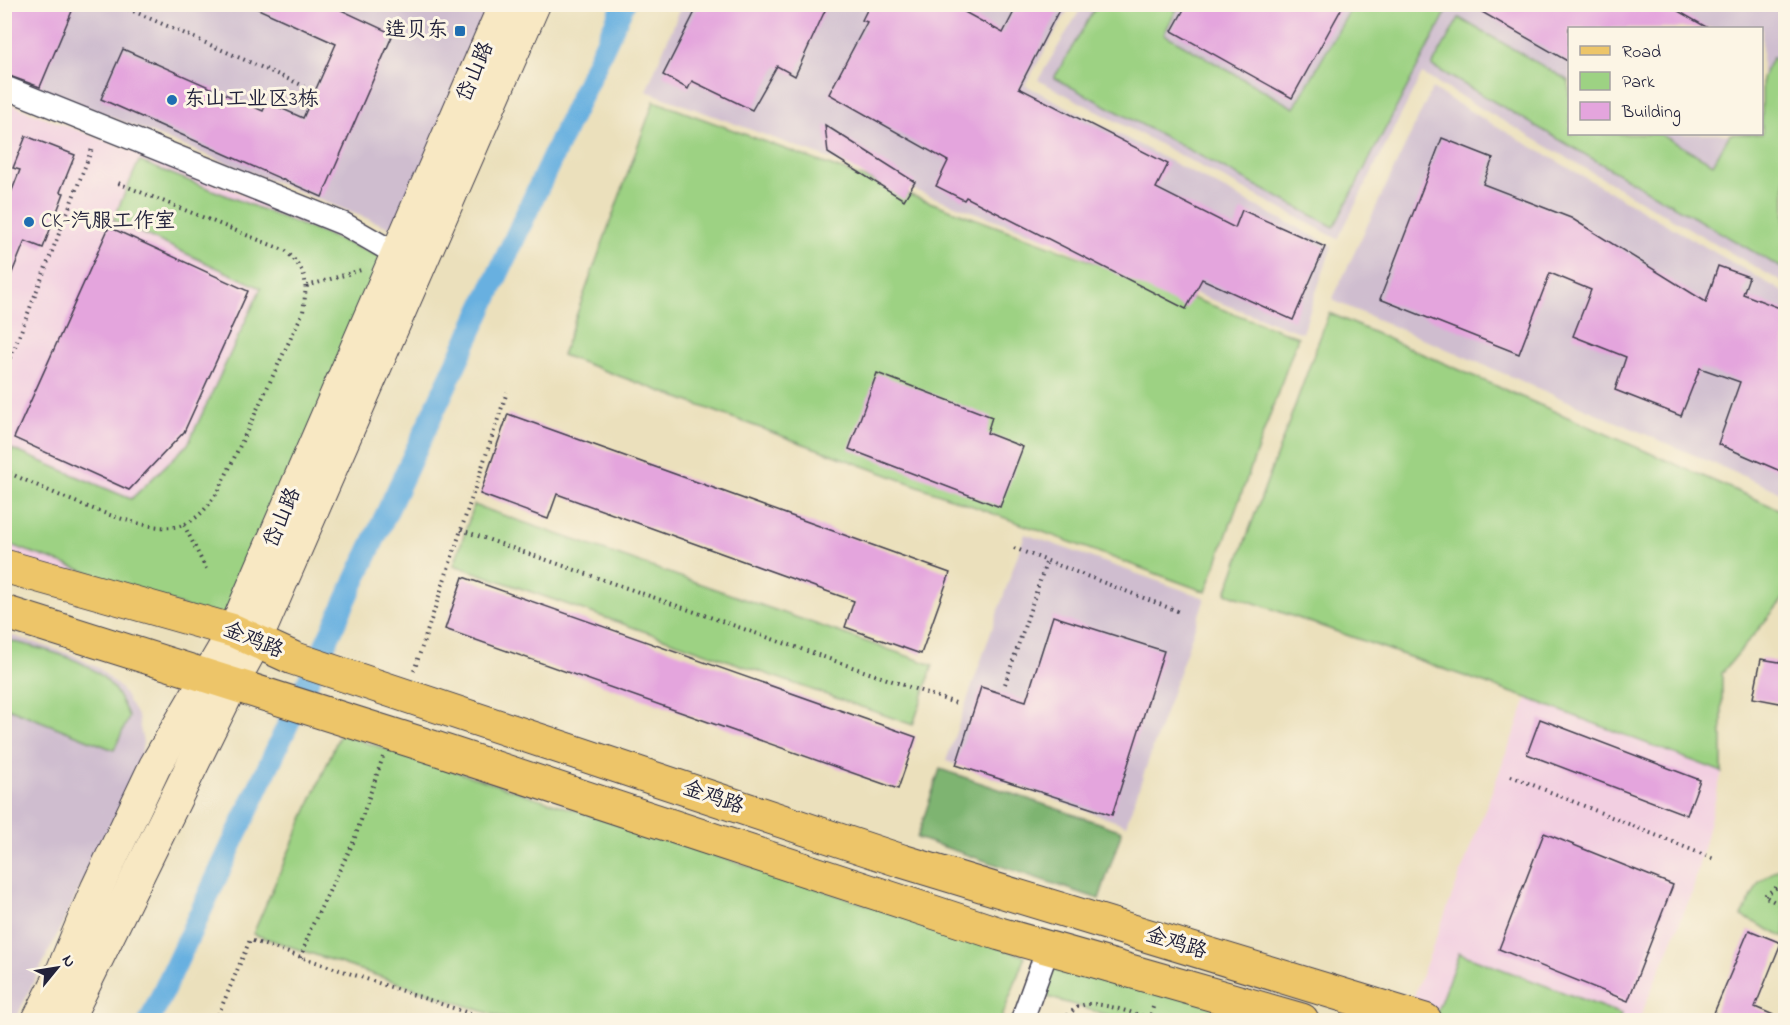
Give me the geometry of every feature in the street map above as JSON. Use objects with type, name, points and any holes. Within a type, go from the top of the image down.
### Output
[{"type":"main road","name":"金鸡路","points":[[4,566],[245,636],[293,658],[902,861],[1445,1019]]},
{"type":"main road","name":"金鸡路","points":[[4,612],[391,734],[1000,934],[1302,1020]]},
{"type":"street","name":"岱山路","points":[[67,1020],[220,680],[245,636],[396,263],[505,4]]},
{"type":"street","name":"岱山路","points":[[396,263],[534,4]]},
{"type":"street","points":[[4,87],[344,224],[396,263]]},
{"type":"street","name":"岱山路","points":[[38,1020],[155,766],[220,680]]},
{"type":"street","points":[[1022,1020],[1048,948]]},
{"type":"path","points":[[117,4],[304,86]]},
{"type":"path","points":[[4,375],[101,126]]},
{"type":"path","points":[[4,471],[117,518],[165,528],[184,525],[209,505],[219,490],[303,312],[307,286],[302,267],[286,251],[118,183]]},
{"type":"path","points":[[307,286],[396,263]]},
{"type":"path","points":[[406,694],[507,392]]},
{"type":"path","points":[[184,525],[206,569]]},
{"type":"path","points":[[461,530],[958,704]]},
{"type":"path","points":[[1014,548],[1180,612]]},
{"type":"path","points":[[1005,684],[1047,560]]},
{"type":"path","points":[[301,958],[310,930],[353,843],[391,734]]},
{"type":"path","points":[[1511,776],[1714,859]]},
{"type":"path","points":[[1785,881],[1764,896],[1785,908]]},
{"type":"path","points":[[216,1020],[250,940],[489,1020]]},
{"type":"path","points":[[1064,1020],[1073,1010],[1083,1004],[1094,1004],[1150,1018]]},
{"type":"shaded area","points":[[4,5],[504,5],[401,232],[5,75]]},
{"type":"shaded area","points":[[682,5],[1071,5],[1025,85],[1332,246],[1302,333],[646,91]]},
{"type":"shaded area","points":[[1083,5],[1785,5],[1785,284],[1422,74],[1338,239],[1038,80]]},
{"type":"shaded area","points":[[1432,89],[1785,293],[1785,494],[1332,300]]},
{"type":"shaded area","points":[[5,102],[398,254],[240,636],[5,554]]},
{"type":"shaded area","points":[[1025,534],[1205,598],[1126,825],[946,761]]},
{"type":"shaded area","points":[[4,633],[73,655],[100,669],[121,689],[138,717],[143,742],[139,768],[15,1020],[4,1020]]},
{"type":"shaded area","points":[[1527,699],[1722,772],[1692,893],[1639,1020],[1426,1020],[1407,1014]]},
{"type":"green space","points":[[1097,5],[1179,5],[1164,34],[1294,108],[1353,5],[1450,5],[1334,227],[1054,78]]},
{"type":"green space","points":[[1459,18],[1568,80],[1568,135],[1662,135],[1713,164],[1729,135],[1763,135],[1763,76],[1773,57],[1785,64],[1785,270],[1432,66]]},
{"type":"green space","points":[[654,101],[1298,337],[1206,592],[562,355]]},
{"type":"green space","points":[[139,161],[390,260],[239,626],[5,543],[4,469],[12,449],[131,499],[188,444],[261,288],[113,220]]},
{"type":"green space","points":[[1329,313],[1785,512],[1785,597],[1722,673],[1722,772],[1527,698],[1226,593]]},
{"type":"green space","points":[[474,505],[933,665],[913,725],[454,565]]},
{"type":"green space","points":[[4,639],[66,656],[94,670],[106,680],[116,692],[129,717],[114,750],[5,707]]},
{"type":"green space","points":[[340,734],[1025,956],[1001,1020],[509,1020],[253,934]]},
{"type":"green space","points":[[940,769],[1122,831],[1099,899],[917,838]]},
{"type":"green space","points":[[1785,864],[1785,938],[1742,916],[1759,882]]},
{"type":"green space","points":[[1459,953],[1621,1014],[1619,1020],[1447,1020],[1435,1016]]},
{"type":"green space","points":[[1055,958],[1274,1020],[1124,1020],[1041,995]]},
{"type":"building","points":[[4,4],[75,4],[40,87],[4,74]]},
{"type":"building","name":"东山工业区3栋","points":[[247,4],[344,4],[341,10],[393,34],[322,197],[101,99],[123,49],[263,111],[267,102],[303,118],[336,44]]},
{"type":"building","points":[[699,4],[828,4],[795,76],[777,66],[752,110],[692,81],[688,89],[663,75]]},
{"type":"building","points":[[870,4],[950,4],[1003,33],[1018,4],[1062,4],[1019,88],[1168,164],[1156,188],[1235,228],[1242,210],[1325,247],[1293,320],[1202,279],[1186,309],[966,197],[964,200],[936,186],[948,161],[829,94],[867,22],[862,20]]},
{"type":"building","points":[[1187,4],[1344,4],[1292,98],[1172,31]]},
{"type":"building","points":[[1468,4],[1666,4],[1706,27],[1568,27],[1568,61]]},
{"type":"building","points":[[825,125],[915,182],[904,200],[828,153]]},
{"type":"building","points":[[26,136],[75,155],[60,192],[64,193],[43,248],[25,241],[5,290],[4,211],[20,170],[13,168]]},
{"type":"building","points":[[1442,138],[1493,158],[1483,184],[1571,218],[1706,302],[1718,266],[1749,277],[1743,294],[1785,310],[1785,473],[1718,444],[1740,382],[1700,368],[1681,416],[1615,390],[1626,357],[1573,336],[1591,290],[1550,273],[1519,354],[1380,299]]},
{"type":"building","points":[[109,227],[248,291],[184,432],[129,490],[14,438]]},
{"type":"building","points":[[877,373],[992,417],[987,433],[1023,447],[1000,507],[849,449]]},
{"type":"building","points":[[508,414],[950,573],[921,654],[845,627],[854,601],[557,494],[548,519],[480,494]]},
{"type":"building","points":[[463,577],[916,737],[898,789],[445,629]]},
{"type":"building","points":[[1053,616],[1164,651],[1112,815],[956,765],[981,687],[1026,701]]},
{"type":"building","points":[[1761,659],[1785,663],[1785,704],[1753,698]]},
{"type":"building","points":[[1540,719],[1700,780],[1687,815],[1527,754]]},
{"type":"building","points":[[1544,833],[1673,885],[1628,1001],[1499,949]]},
{"type":"building","points":[[1749,930],[1781,943],[1755,1007],[1785,1020],[1711,1020]]},
{"type":"waterway","points":[[150,1020],[624,4]]},
{"type":"place","name":"造贝东","points":[[460,31]]},
{"type":"place","name":"东山工业区3栋","points":[[172,100]]},
{"type":"place","name":"CK-汽服工作室","points":[[29,222]]}]
